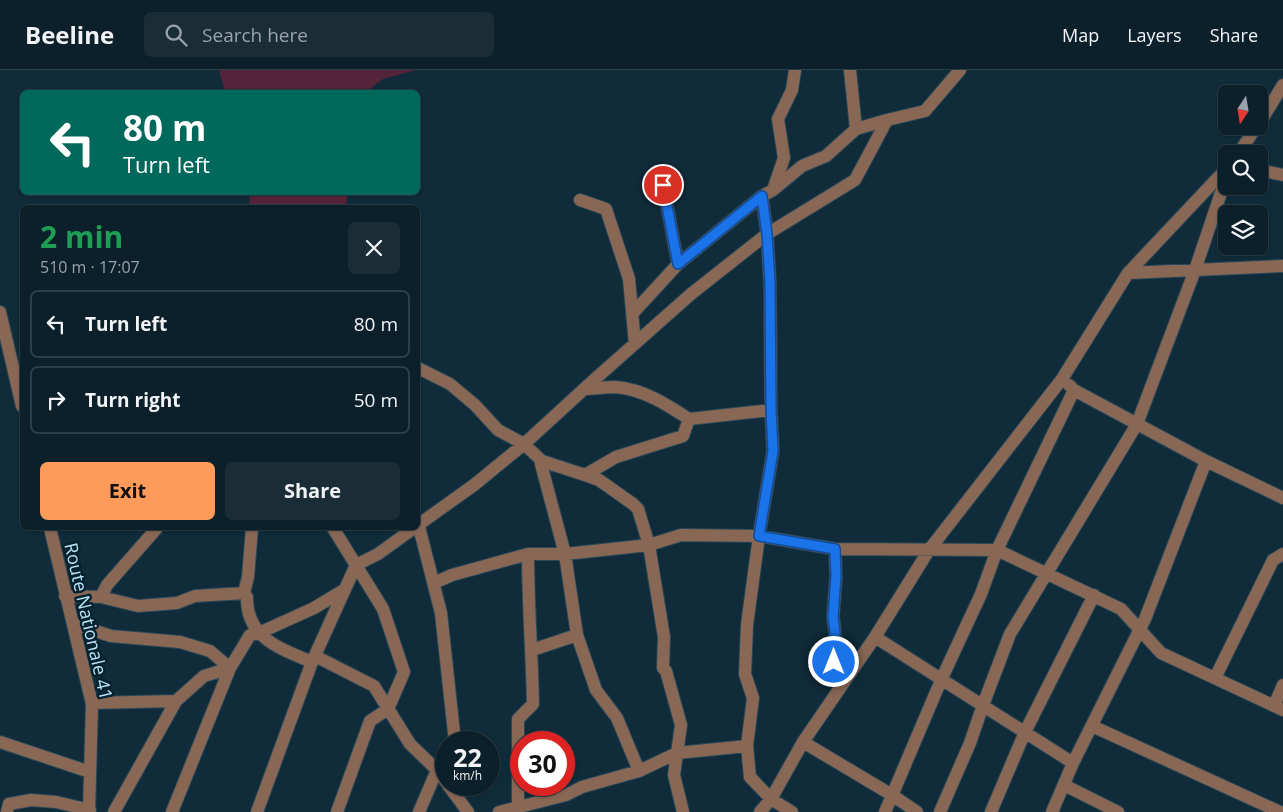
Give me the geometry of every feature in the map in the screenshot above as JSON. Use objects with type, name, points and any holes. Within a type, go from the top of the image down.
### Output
[{"type":"street","points":[[792,812],[771,799],[750,777],[747,746],[753,698],[745,674],[747,625],[773,451],[770,282],[767,234],[768,193],[784,158],[778,119],[792,90],[795,70]]},
{"type":"street","points":[[850,70],[856,129]]},
{"type":"street","points":[[633,313],[678,264],[802,166],[826,156],[856,129],[925,111],[960,70]]},
{"type":"street","points":[[1268,109],[1283,86]]},
{"type":"street","points":[[420,523],[474,485],[524,444],[692,294],[767,234],[854,180],[887,120]]},
{"type":"street","points":[[1268,172],[1283,175]]},
{"type":"street","points":[[760,812],[771,799],[803,742],[875,637],[929,550],[1062,379],[1128,273],[1218,177]]},
{"type":"street","points":[[663,185],[678,264]]},
{"type":"street","points":[[940,812],[970,743],[1010,634],[1137,424],[1195,270],[1220,195]]},
{"type":"street","points":[[580,200],[606,209],[629,279],[635,344]]},
{"type":"street","points":[[1128,273],[1283,266]]},
{"type":"street","points":[[0,312],[20,391]]},
{"type":"street","points":[[420,369],[450,384],[475,405],[498,430],[524,444],[542,462],[599,480],[633,504],[638,510],[649,545],[664,637],[664,668],[681,725],[674,775],[683,812]]},
{"type":"street","points":[[1062,379],[1074,390],[1137,424],[1206,461],[1283,498]]},
{"type":"street","points":[[584,389],[614,387],[631,389],[649,395],[689,419],[771,410]]},
{"type":"street","points":[[885,812],[942,678],[981,594],[997,550],[1074,390]]},
{"type":"street","points":[[584,475],[616,458],[683,436],[689,419]]},
{"type":"street","points":[[1052,812],[1073,763],[1140,631],[1206,461]]},
{"type":"street","points":[[542,462],[540,464],[565,554],[577,635],[596,690],[617,718],[639,771]]},
{"type":"street","name":"Route Nationale 41","points":[[50,530],[92,703],[89,811]]},
{"type":"street","points":[[100,598],[107,585],[154,530]]},
{"type":"street","points":[[252,530],[248,577],[244,593],[247,597],[247,609],[259,633],[273,645],[314,659],[374,686],[410,744],[435,768]]},
{"type":"street","points":[[334,530],[383,609],[404,672],[388,709],[370,721],[337,812]]},
{"type":"street","points":[[257,812],[314,659],[356,565],[378,554],[410,530]]},
{"type":"street","points":[[418,530],[441,613],[454,731]]},
{"type":"street","points":[[434,583],[452,575],[528,554],[565,554],[649,545],[681,535],[759,536],[835,549],[997,550],[1121,609],[1161,653],[1278,708],[1283,685]]},
{"type":"street","points":[[835,549],[834,662],[844,681]]},
{"type":"street","points":[[518,807],[518,719],[533,704],[528,554]]},
{"type":"street","points":[[1215,678],[1273,560],[1283,554]]},
{"type":"street","points":[[172,812],[230,668],[250,636],[314,608],[344,590]]},
{"type":"street","points":[[65,596],[100,598],[138,606],[178,603],[195,596],[244,593]]},
{"type":"street","points":[[991,812],[1025,732],[1094,595]]},
{"type":"street","points":[[74,624],[111,636],[180,642],[210,651],[230,668]]},
{"type":"street","points":[[532,650],[577,635]]},
{"type":"street","points":[[875,637],[1073,763]]},
{"type":"street","points":[[114,812],[176,701],[204,676],[230,668]]},
{"type":"street","points":[[92,703],[176,701]]},
{"type":"street","points":[[1092,726],[1280,812]]},
{"type":"street","points":[[0,742],[90,772]]},
{"type":"street","points":[[803,742],[917,812]]},
{"type":"street","points":[[499,812],[566,795],[582,788],[639,771],[677,753],[747,746]]},
{"type":"street","points":[[419,812],[435,775]]},
{"type":"street","points":[[1064,786],[1118,812]]},
{"type":"street","points":[[456,796],[468,812]]},
{"type":"street","points":[[7,812],[9,804],[31,800],[56,802],[89,811]]},
{"type":"shaded area","points":[[219,70],[416,70],[383,79],[369,90],[224,90]]},
{"type":"shaded area","points":[[250,195],[348,195],[346,205],[249,205]]},
{"type":"route","points":[[663,185],[678,264],[762,196],[770,282],[773,451],[759,536],[835,549],[834,662]]}]
